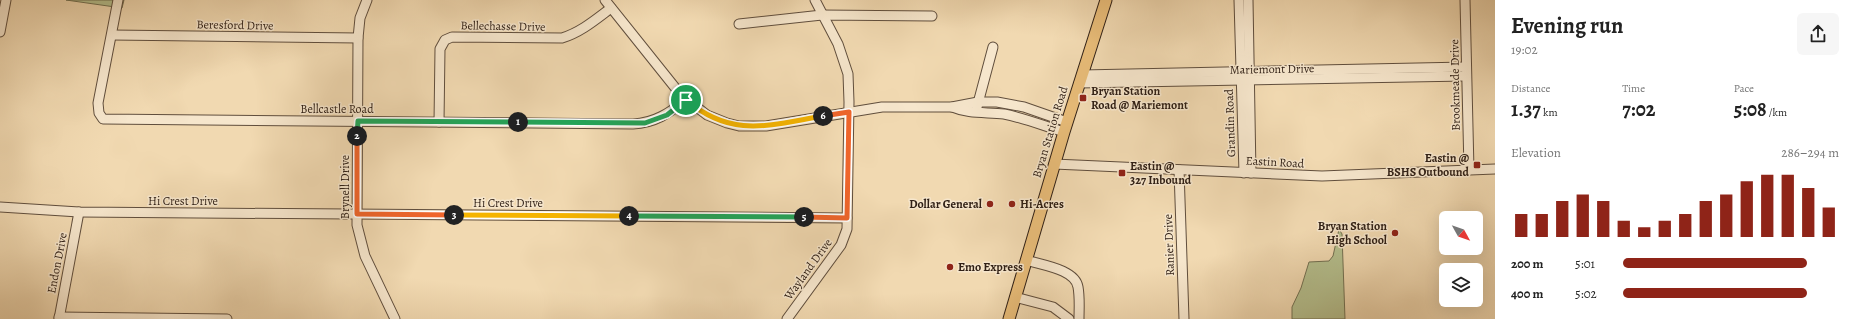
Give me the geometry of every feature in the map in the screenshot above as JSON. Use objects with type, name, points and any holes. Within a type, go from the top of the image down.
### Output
[{"type":"main road","name":"Bryan Station Road","points":[[1009,319],[1065,127],[1106,0]]},
{"type":"street","points":[[0,32],[6,0]]},
{"type":"street","name":"Bellcastle Road","points":[[118,0],[98,103],[99,113],[104,119],[645,123],[667,115],[686,100]]},
{"type":"street","name":"Brynell Drive","points":[[367,0],[360,18],[358,38],[357,214],[359,236],[365,256],[395,319]]},
{"type":"street","name":"Wayland Drive","points":[[787,319],[841,245],[845,236],[847,218],[849,82],[846,66],[838,44],[815,0]]},
{"type":"street","name":"Grandin Road","points":[[1239,0],[1245,77],[1248,173]]},
{"type":"street","name":"Grandin Road","points":[[1245,77],[1248,0]]},
{"type":"street","name":"Brookmeade Drive","points":[[1465,0],[1469,170]]},
{"type":"street","points":[[608,4],[686,100],[711,118],[739,126],[766,126],[882,107],[952,107],[978,102],[997,102],[1016,106],[1065,127]]},
{"type":"street","name":"Bellechasse Drive","points":[[439,122],[440,49],[445,40],[452,37],[562,38],[586,27],[608,4]]},
{"type":"street","points":[[739,24],[822,15],[932,16]]},
{"type":"street","name":"Beresford Drive","points":[[112,35],[358,38]]},
{"type":"street","points":[[975,112],[993,47]]},
{"type":"street","name":"Mariemont Drive","points":[[1080,79],[1466,72]]},
{"type":"street","points":[[952,107],[959,110],[1014,116],[1065,127]]},
{"type":"street","name":"Eastin Road","points":[[1054,164],[1330,176],[1495,169]]},
{"type":"street","name":"Ranier Drive","points":[[1179,170],[1184,319]]},
{"type":"street","name":"Hi Crest Drive","points":[[0,207],[79,212],[847,218]]},
{"type":"street","name":"Endon Drive","points":[[59,318],[79,212]]},
{"type":"street","points":[[1026,260],[1066,272],[1075,278],[1078,287],[1079,319]]},
{"type":"street","points":[[1015,297],[1046,305],[1059,311],[1069,319]]},
{"type":"street","points":[[59,318],[227,319]]},
{"type":"green space","points":[[66,0],[124,0],[122,8]]},
{"type":"green space","points":[[1339,229],[1342,234],[1345,319],[1292,319],[1292,307],[1301,288],[1309,262],[1329,261],[1333,256]]},
{"type":"place","name":"Bryan Station Road @ Mariemont","points":[[1083,98]]},
{"type":"place","name":"Eastin @ BSHS Outbound","points":[[1477,165]]},
{"type":"place","name":"Eastin @ 327 Inbound","points":[[1122,173]]},
{"type":"place","name":"Dollar General","points":[[990,204]]},
{"type":"place","name":"Hi-Acres","points":[[1012,204]]},
{"type":"place","name":"Bryan Station High School","points":[[1395,233]]},
{"type":"place","name":"Emo Express","points":[[950,267]]},
{"type":"route","points":[[686,100],[698,110],[716,120],[739,126],[766,126],[849,112],[847,218],[357,214],[358,121],[633,124],[655,121],[667,115],[686,100]]}]
